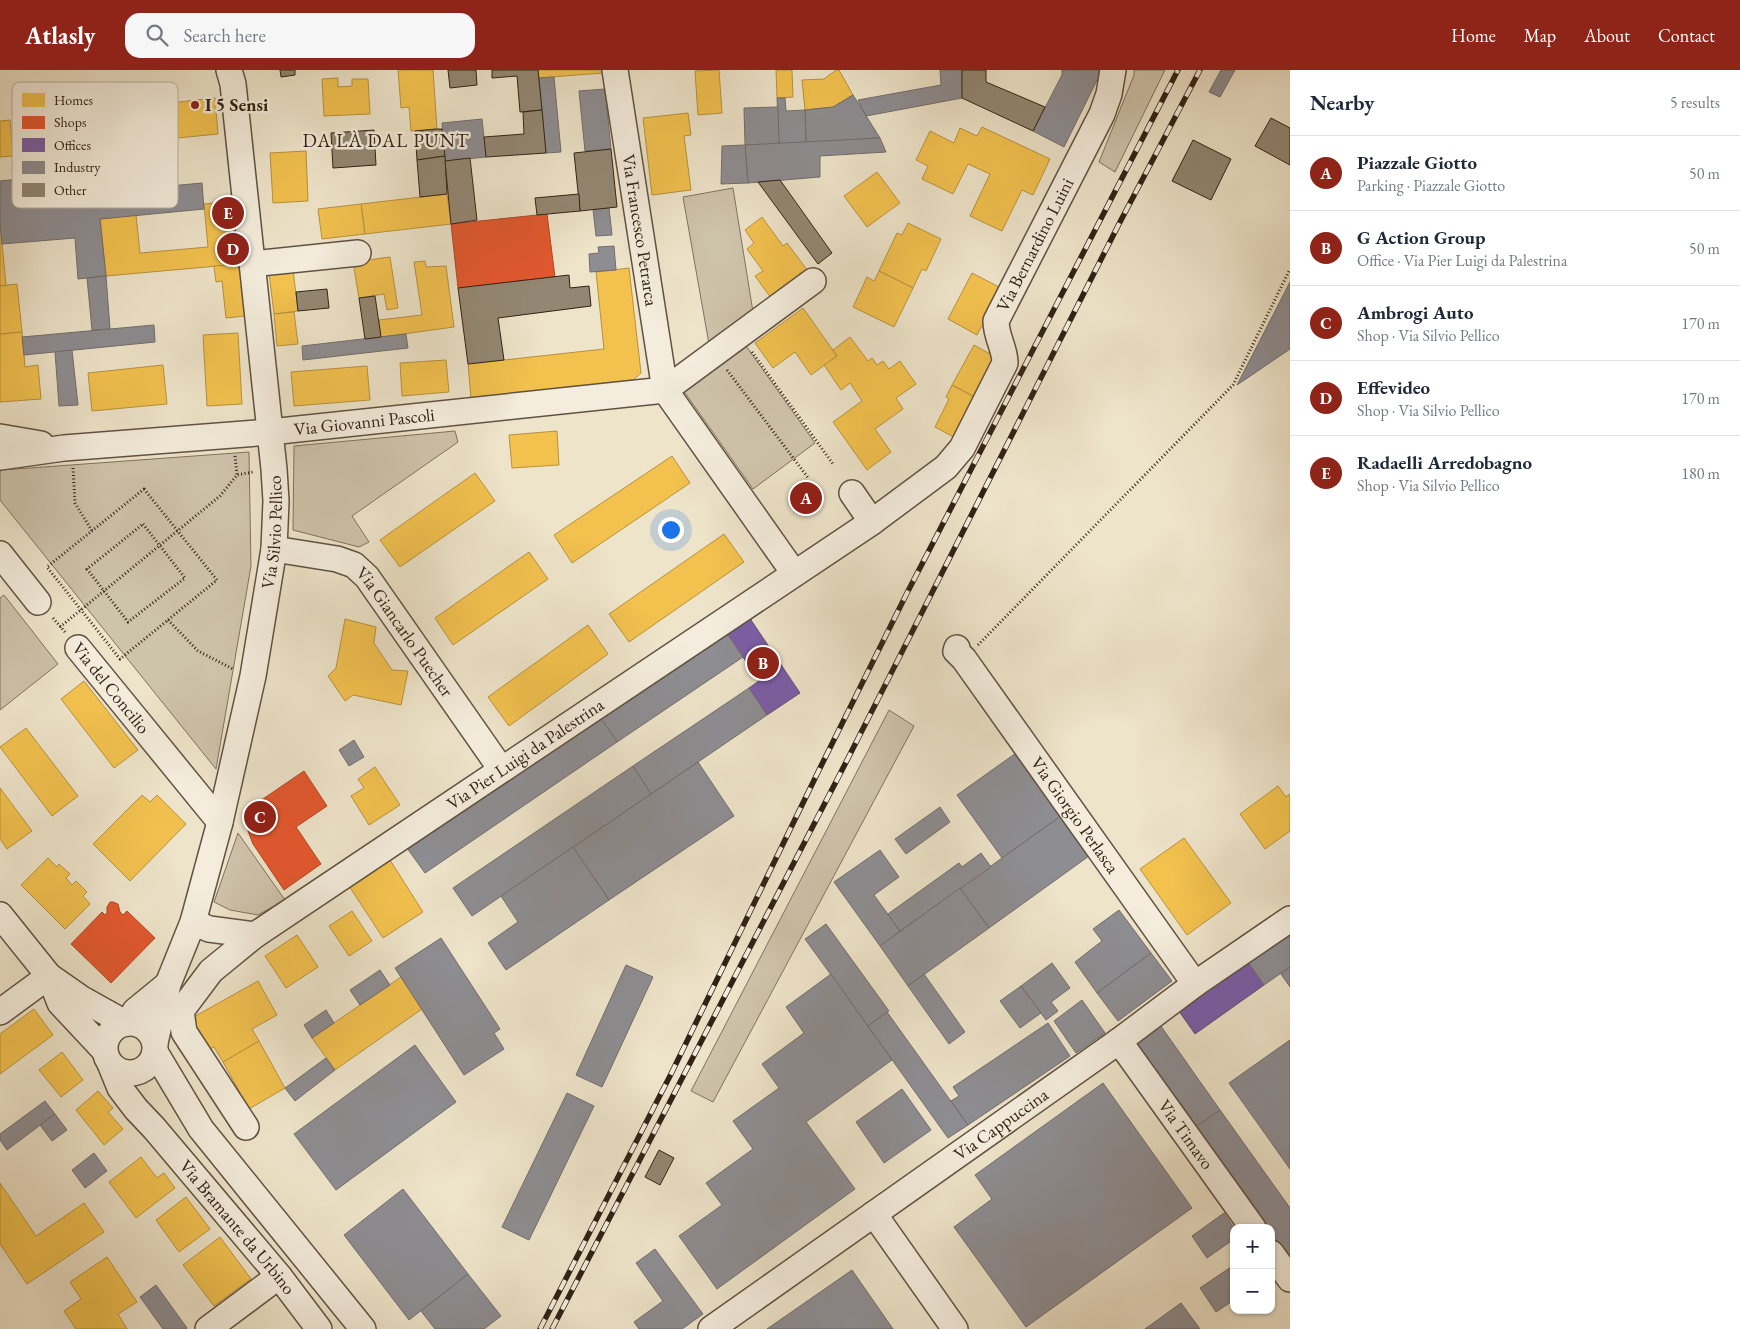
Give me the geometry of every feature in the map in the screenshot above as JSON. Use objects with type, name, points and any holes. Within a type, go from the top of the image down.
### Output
[{"type":"street","name":"Via Silvio Pellico","points":[[147,1059],[168,984],[193,922],[220,822],[253,676],[274,549],[276,501],[274,469],[233,84],[229,70]]},
{"type":"street","name":"Via Francesco Petrarca","points":[[615,70],[665,390],[794,574]]},
{"type":"street","name":"Via Bernardino Luini","points":[[872,522],[946,467],[962,448],[1005,363],[1005,352],[999,342],[996,321],[1102,114],[1109,94],[1113,70]]},
{"type":"street","points":[[252,264],[358,253]]},
{"type":"street","points":[[665,390],[813,281]]},
{"type":"street","name":"Via Giovanni Pascoli","points":[[0,457],[68,448],[270,432],[665,390]]},
{"type":"street","name":"Via Giovanni Pascoli","points":[[0,437],[68,448]]},
{"type":"street","points":[[852,493],[872,522]]},
{"type":"street","name":"Via Pier Luigi da Palestrina","points":[[246,1127],[184,1032],[181,1011],[211,971],[255,935],[872,522]]},
{"type":"street","name":"Via Giancarlo Puecher","points":[[274,549],[337,559],[354,565],[367,577],[501,769]]},
{"type":"street","points":[[0,554],[38,602]]},
{"type":"street","name":"Via del Concilio","points":[[78,648],[220,822]]},
{"type":"street","name":"Via Giorgio Perlasca","points":[[960,654],[1195,984]]},
{"type":"street","name":"Via Bramante da Urbino","points":[[0,915],[49,976],[82,1000],[127,1023]]},
{"type":"street","name":"Via Cappuccina","points":[[711,1329],[1119,1041],[1195,984],[1290,919]]},
{"type":"street","points":[[193,922],[209,929],[255,935]]},
{"type":"street","points":[[0,1012],[49,976]]},
{"type":"street","name":"Via Bramante da Urbino","points":[[49,976],[60,1002],[108,1058],[120,1088],[136,1109],[279,1276],[319,1329]]},
{"type":"street","name":"Via Silvio Pellico","points":[[127,1023],[135,1012],[168,984]]},
{"type":"street","points":[[127,1023],[136,1023],[150,1033],[147,1059],[122,1072],[108,1058],[105,1041],[110,1032],[117,1026],[127,1023]]},
{"type":"street","name":"Via Timavo","points":[[1119,1041],[1250,1224]]},
{"type":"street","name":"Via Bramante da Urbino","points":[[147,1059],[135,1084],[140,1103],[154,1128]]},
{"type":"street","name":"Via Bramante da Urbino","points":[[147,1059],[163,1092],[201,1129],[363,1329]]},
{"type":"street","points":[[874,1214],[955,1329]]},
{"type":"street","points":[[1275,1259],[1290,1280]]},
{"type":"street","points":[[208,1329],[279,1276]]},
{"type":"path","points":[[960,654],[1233,384],[1290,269]]},
{"type":"path","points":[[740,335],[833,464]]},
{"type":"path","points":[[714,354],[809,479]]},
{"type":"path","points":[[68,448],[75,503],[92,531]]},
{"type":"path","points":[[60,627],[220,496],[237,475],[274,469]]},
{"type":"path","points":[[144,489],[217,580],[120,658],[47,567],[92,531],[144,489]]},
{"type":"path","points":[[143,524],[160,546],[185,578],[128,622],[86,569],[143,524]]},
{"type":"path","name":"Via del Concilio","points":[[38,602],[78,648]]},
{"type":"path","points":[[168,620],[198,651],[223,665],[253,676]]},
{"type":"shaded area","points":[[1134,70],[1165,70],[1115,172],[1099,162],[1134,75]]},
{"type":"shaded area","points":[[733,188],[753,312],[709,344],[683,197]]},
{"type":"shaded area","points":[[744,343],[815,443],[753,489],[683,390]]},
{"type":"shaded area","points":[[455,431],[458,442],[352,516],[369,542],[359,547],[293,530],[294,446]]},
{"type":"shaded area","points":[[249,452],[251,566],[216,769],[0,500],[0,472],[2,470]]},
{"type":"shaded area","points":[[4,595],[58,664],[0,710],[0,598]]},
{"type":"shaded area","points":[[889,710],[914,726],[713,1102],[691,1091]]},
{"type":"shaded area","points":[[238,833],[285,900],[258,915],[230,910],[214,902]]},
{"type":"building: Homes","points":[[398,70],[433,70],[437,129],[411,131],[409,107],[401,108]]},
{"type":"building: Homes","points":[[538,70],[603,70],[603,73],[539,78]]},
{"type":"building: Homes","points":[[719,70],[722,113],[698,115],[695,71]]},
{"type":"building: Homes","points":[[776,70],[792,70],[793,97],[777,98]]},
{"type":"building: Homes","points":[[836,70],[839,70],[853,95],[833,107],[805,110],[802,80],[824,79]]},
{"type":"building: Homes","points":[[338,78],[338,87],[352,86],[352,79],[368,79],[370,114],[324,116],[322,79]]},
{"type":"building: Homes","points":[[215,98],[218,134],[178,138],[178,102]]},
{"type":"building: Homes","points":[[688,113],[691,135],[684,136],[691,190],[652,195],[643,118]]},
{"type":"building: Homes","points":[[10,120],[12,156],[0,157],[0,121]]},
{"type":"building: Homes","points":[[982,127],[1050,159],[1033,195],[1022,190],[1002,231],[970,216],[990,174],[968,164],[953,194],[922,179],[928,166],[916,160],[930,131],[954,143],[960,128],[977,136]]},
{"type":"building: Homes","points":[[306,151],[308,201],[273,203],[270,153]]},
{"type":"building: Homes","points":[[877,172],[900,203],[867,227],[844,196]]},
{"type":"building: Homes","points":[[447,194],[451,224],[365,234],[361,204]]},
{"type":"building: Homes","points":[[234,201],[240,264],[106,276],[100,219],[136,215],[140,253],[208,247],[204,204]]},
{"type":"building: Homes","points":[[361,204],[365,234],[322,239],[318,209]]},
{"type":"building: Homes","points":[[762,217],[783,246],[787,243],[808,271],[771,298],[755,276],[763,271],[747,249],[754,243],[745,230]]},
{"type":"building: Homes","points":[[0,222],[6,285],[0,286]]},
{"type":"building: Homes","points":[[908,223],[941,239],[926,271],[922,269],[913,288],[879,271],[897,233],[902,235]]},
{"type":"building: Homes","points":[[390,257],[398,308],[387,310],[384,294],[359,298],[353,262]]},
{"type":"building: Homes","points":[[425,261],[426,267],[446,266],[454,327],[381,337],[379,320],[422,315],[414,262]]},
{"type":"building: Homes","points":[[240,264],[245,316],[226,318],[222,281],[216,282],[214,266]]},
{"type":"building: Homes","points":[[629,268],[641,373],[633,380],[471,398],[468,364],[604,349],[596,272]]},
{"type":"building: Homes","points":[[293,270],[298,311],[274,314],[269,273]]},
{"type":"building: Homes","points":[[879,271],[913,288],[894,327],[853,307],[867,277],[874,281]]},
{"type":"building: Homes","points":[[972,273],[1001,288],[977,335],[948,319]]},
{"type":"building: Homes","points":[[17,284],[22,332],[0,334],[0,286]]},
{"type":"building: Homes","points":[[803,308],[837,356],[811,375],[795,352],[773,368],[755,343]]},
{"type":"building: Homes","points":[[294,312],[298,344],[277,346],[274,314]]},
{"type":"building: Homes","points":[[22,332],[25,367],[38,365],[41,399],[0,402],[0,334]]},
{"type":"building: Homes","points":[[238,333],[242,404],[207,406],[203,335]]},
{"type":"building: Homes","points":[[850,337],[868,361],[872,358],[877,365],[883,361],[889,369],[900,361],[916,384],[896,398],[903,409],[875,429],[891,452],[867,470],[833,422],[862,401],[850,383],[841,390],[824,365],[837,356],[833,350]]},
{"type":"building: Homes","points":[[974,345],[1001,360],[980,400],[952,385]]},
{"type":"building: Homes","points":[[446,360],[449,392],[402,396],[400,363]]},
{"type":"building: Homes","points":[[163,365],[167,404],[92,411],[88,373]]},
{"type":"building: Homes","points":[[367,366],[370,400],[294,406],[291,372]]},
{"type":"building: Homes","points":[[952,385],[980,400],[959,440],[935,427],[949,399],[946,397]]},
{"type":"building: Homes","points":[[557,431],[559,465],[512,468],[509,435]]},
{"type":"building: Homes","points":[[672,456],[690,483],[572,563],[554,535]]},
{"type":"building: Homes","points":[[475,473],[495,501],[400,567],[380,540]]},
{"type":"building: Homes","points":[[724,534],[744,562],[629,642],[609,614]]},
{"type":"building: Homes","points":[[529,552],[548,579],[453,645],[435,618]]},
{"type":"building: Homes","points":[[345,619],[376,627],[374,643],[392,670],[408,671],[401,705],[353,695],[345,701],[328,676],[336,668]]},
{"type":"building: Homes","points":[[588,625],[608,654],[509,726],[488,697]]},
{"type":"building: Homes","points":[[84,681],[138,750],[114,768],[61,699]]},
{"type":"building: Homes","points":[[26,728],[78,796],[52,816],[0,747]]},
{"type":"building: Homes","points":[[375,767],[400,805],[369,825],[351,796],[364,788],[358,779]]},
{"type":"building: Homes","points":[[1278,786],[1286,797],[1290,794],[1290,831],[1265,849],[1240,814]]},
{"type":"building: Homes","points":[[0,788],[32,831],[7,849],[0,839]]},
{"type":"building: Homes","points":[[142,795],[150,802],[157,795],[186,824],[130,881],[93,844]]},
{"type":"building: Homes","points":[[1184,838],[1231,903],[1187,935],[1140,869]]},
{"type":"building: Homes","points":[[48,858],[57,867],[59,864],[70,874],[66,878],[72,885],[76,881],[87,892],[83,896],[90,904],[65,929],[21,885]]},
{"type":"building: Homes","points":[[390,860],[423,912],[383,938],[349,886]]},
{"type":"building: Homes","points":[[352,911],[372,941],[349,956],[329,926]]},
{"type":"building: Homes","points":[[297,935],[318,967],[286,988],[265,956]]},
{"type":"building: Homes","points":[[401,977],[422,1009],[335,1070],[312,1038]]},
{"type":"building: Homes","points":[[258,981],[277,1015],[252,1029],[259,1041],[223,1062],[214,1047],[208,1050],[190,1019]]},
{"type":"building: Homes","points":[[34,1009],[53,1035],[0,1074],[0,1034]]},
{"type":"building: Homes","points":[[259,1041],[285,1088],[249,1109],[223,1062]]},
{"type":"building: Homes","points":[[62,1052],[83,1080],[61,1097],[39,1070]]},
{"type":"building: Homes","points":[[98,1091],[113,1108],[108,1112],[123,1129],[104,1145],[76,1110]]},
{"type":"building: Homes","points":[[141,1157],[157,1178],[164,1173],[175,1188],[136,1218],[109,1182]]},
{"type":"building: Homes","points":[[0,1183],[36,1236],[84,1203],[104,1232],[27,1284],[0,1244]]},
{"type":"building: Homes","points":[[186,1197],[210,1229],[179,1252],[156,1220]]},
{"type":"building: Homes","points":[[220,1237],[251,1279],[214,1306],[183,1265]]},
{"type":"building: Homes","points":[[107,1257],[137,1302],[118,1314],[127,1329],[76,1329],[64,1311],[81,1299],[70,1282]]},
{"type":"building: Shops","points":[[547,214],[555,277],[458,288],[451,224]]},
{"type":"building: Shops","points":[[304,771],[327,806],[296,827],[321,864],[284,890],[253,844],[248,831],[249,821],[257,803]]},
{"type":"building: Shops","points":[[110,902],[118,904],[123,915],[127,911],[155,938],[111,983],[71,944],[102,912],[105,915],[107,913],[107,907]]},
{"type":"building: Offices","points":[[749,617],[800,693],[767,715],[749,688],[759,681],[726,632]]},
{"type":"building: Offices","points":[[1245,958],[1264,985],[1195,1034],[1176,1007]]},
{"type":"building: Industry","points":[[940,70],[962,70],[962,98],[866,116],[858,100],[941,85]]},
{"type":"building: Industry","points":[[1062,70],[1100,70],[1100,74],[1064,147],[1033,131],[1062,75]]},
{"type":"building: Industry","points":[[1221,70],[1235,70],[1220,97],[1209,92]]},
{"type":"building: Industry","points":[[554,77],[561,152],[546,153],[539,78]]},
{"type":"building: Industry","points":[[605,89],[611,149],[585,151],[579,91]]},
{"type":"building: Industry","points":[[853,95],[880,138],[806,143],[805,110],[833,107]]},
{"type":"building: Industry","points":[[777,98],[785,98],[786,111],[805,110],[806,143],[779,144]]},
{"type":"building: Industry","points":[[778,107],[779,144],[745,145],[744,108]]},
{"type":"building: Industry","points":[[482,119],[486,157],[445,161],[442,123]]},
{"type":"building: Industry","points":[[880,138],[886,152],[820,156],[820,177],[748,183],[745,145]]},
{"type":"building: Industry","points":[[745,145],[748,183],[721,184],[722,146]]},
{"type":"building: Industry","points":[[12,180],[12,208],[178,208],[178,185],[202,183],[204,209],[100,219],[106,276],[78,279],[75,238],[2,244],[0,181]]},
{"type":"building: Industry","points":[[609,208],[612,235],[596,236],[593,209]]},
{"type":"building: Industry","points":[[614,246],[616,270],[590,272],[589,254],[599,253],[598,247]]},
{"type":"building: Industry","points":[[106,276],[110,329],[92,330],[87,278]]},
{"type":"building: Industry","points":[[1290,282],[1290,349],[1237,385]]},
{"type":"building: Industry","points":[[154,325],[155,342],[24,355],[22,337]]},
{"type":"building: Industry","points":[[406,334],[408,348],[303,360],[302,346]]},
{"type":"building: Industry","points":[[72,350],[78,405],[59,406],[55,352]]},
{"type":"building: Industry","points":[[726,632],[743,657],[617,742],[600,717]]},
{"type":"building: Industry","points":[[749,688],[767,715],[651,794],[633,766]]},
{"type":"building: Industry","points":[[600,717],[617,742],[425,873],[407,848]]},
{"type":"building: Industry","points":[[354,740],[364,757],[349,766],[339,750]]},
{"type":"building: Industry","points":[[1016,753],[1061,816],[1002,858],[957,795]]},
{"type":"building: Industry","points":[[698,762],[734,816],[609,900],[573,847]]},
{"type":"building: Industry","points":[[633,766],[651,794],[472,916],[453,888]]},
{"type":"building: Industry","points":[[940,807],[950,822],[906,854],[895,839]]},
{"type":"building: Industry","points":[[1061,816],[1089,856],[989,928],[960,888]]},
{"type":"building: Industry","points":[[573,847],[609,900],[506,970],[488,943],[518,922],[501,896]]},
{"type":"building: Industry","points":[[880,850],[899,877],[874,895],[900,931],[880,946],[834,882]]},
{"type":"building: Industry","points":[[981,853],[991,867],[900,931],[888,914],[959,863],[962,867]]},
{"type":"building: Industry","points":[[960,888],[989,928],[908,986],[880,946]]},
{"type":"building: Industry","points":[[1119,910],[1151,953],[1097,993],[1075,962],[1102,941],[1093,929]]},
{"type":"building: Industry","points":[[826,924],[889,1011],[868,1026],[805,939]]},
{"type":"building: Industry","points":[[1290,927],[1290,967],[1264,985],[1245,958]]},
{"type":"building: Industry","points":[[441,938],[500,1029],[494,1033],[504,1049],[464,1075],[395,968]]},
{"type":"building: Industry","points":[[1151,953],[1172,981],[1118,1021],[1097,993]]},
{"type":"building: Industry","points":[[1052,963],[1070,988],[1051,1002],[1058,1011],[1046,1020],[1021,986]]},
{"type":"building: Industry","points":[[626,965],[653,977],[602,1087],[576,1075]]},
{"type":"building: Industry","points":[[1290,967],[1290,987],[1281,974]]},
{"type":"building: Industry","points":[[380,970],[390,985],[360,1005],[350,990]]},
{"type":"building: Industry","points":[[831,974],[892,1060],[806,1122],[855,1189],[717,1289],[679,1236],[722,1205],[706,1183],[753,1149],[733,1121],[779,1088],[762,1064],[804,1033],[786,1007]]},
{"type":"building: Industry","points":[[924,974],[965,1032],[949,1044],[908,986]]},
{"type":"building: Industry","points":[[1021,986],[1041,1013],[1020,1028],[1000,1001]]},
{"type":"building: Industry","points":[[1082,1000],[1105,1033],[1076,1053],[1054,1021]]},
{"type":"building: Industry","points":[[326,1010],[334,1023],[312,1038],[304,1025]]},
{"type":"building: Industry","points":[[887,1012],[968,1125],[948,1138],[868,1026]]},
{"type":"building: Industry","points":[[1158,1022],[1220,1110],[1194,1128],[1132,1041]]},
{"type":"building: Industry","points":[[1048,1023],[1070,1056],[968,1125],[951,1101],[959,1096],[953,1087]]},
{"type":"building: Industry","points":[[1290,1040],[1290,1169],[1229,1083]]},
{"type":"building: Industry","points":[[415,1045],[456,1102],[336,1190],[294,1134]]},
{"type":"building: Industry","points":[[326,1058],[335,1070],[295,1101],[285,1088]]},
{"type":"building: Industry","points":[[1103,1083],[1192,1208],[1026,1327],[954,1227],[992,1199],[975,1175]]},
{"type":"building: Industry","points":[[902,1089],[931,1130],[884,1163],[856,1122]]},
{"type":"building: Industry","points":[[567,1093],[594,1106],[529,1240],[502,1227]]},
{"type":"building: Industry","points":[[45,1101],[55,1114],[7,1150],[0,1140],[0,1134]]},
{"type":"building: Industry","points":[[1220,1110],[1290,1208],[1290,1264],[1275,1243],[1275,1224],[1262,1224],[1194,1128]]},
{"type":"building: Industry","points":[[55,1114],[67,1130],[52,1141],[40,1125]]},
{"type":"building: Industry","points":[[94,1153],[107,1171],[85,1188],[72,1170]]},
{"type":"building: Industry","points":[[403,1189],[468,1274],[409,1320],[344,1235]]},
{"type":"building: Industry","points":[[1224,1213],[1231,1224],[1230,1242],[1207,1258],[1192,1236]]},
{"type":"building: Industry","points":[[655,1249],[703,1314],[682,1329],[639,1329],[634,1322],[663,1301],[636,1263]]},
{"type":"building: Industry","points":[[1230,1268],[1230,1303],[1216,1312],[1200,1288]]},
{"type":"building: Industry","points":[[852,1270],[893,1329],[767,1329]]},
{"type":"building: Industry","points":[[468,1274],[501,1316],[484,1329],[435,1329],[421,1311]]},
{"type":"building: Industry","points":[[156,1285],[186,1329],[163,1329],[140,1297]]},
{"type":"building: Industry","points":[[1181,1303],[1200,1329],[1145,1329]]},
{"type":"building: Other","points":[[280,70],[295,70],[295,75],[281,77]]},
{"type":"building: Other","points":[[448,70],[476,70],[477,85],[450,88]]},
{"type":"building: Other","points":[[492,70],[538,70],[542,110],[520,112],[517,76],[492,78]]},
{"type":"building: Other","points":[[962,70],[986,70],[986,82],[1045,107],[1033,131],[962,98]]},
{"type":"building: Other","points":[[542,110],[546,153],[486,157],[484,137],[524,134],[523,112]]},
{"type":"building: Other","points":[[1271,118],[1290,128],[1290,165],[1255,146]]},
{"type":"building: Other","points":[[442,129],[445,156],[417,160],[415,131]]},
{"type":"building: Other","points":[[374,130],[376,165],[333,168],[331,133]]},
{"type":"building: Other","points":[[1193,140],[1231,159],[1211,200],[1172,181]]},
{"type":"building: Other","points":[[611,149],[617,207],[580,211],[574,153]]},
{"type":"building: Other","points":[[445,156],[447,194],[420,197],[417,160]]},
{"type":"building: Other","points":[[470,158],[477,220],[451,224],[445,161]]},
{"type":"building: Other","points":[[780,180],[832,253],[818,264],[758,182]]},
{"type":"building: Other","points":[[579,194],[580,211],[537,215],[535,198]]},
{"type":"building: Other","points":[[569,275],[570,288],[589,286],[591,306],[498,318],[504,360],[468,364],[458,288]]},
{"type":"building: Other","points":[[327,289],[329,308],[298,311],[296,292]]},
{"type":"building: Other","points":[[375,296],[381,337],[365,339],[359,298]]},
{"type":"building: Other","points":[[659,1150],[674,1158],[660,1185],[645,1177]]},
{"type":"railway","points":[[540,1329],[671,1074],[907,593],[1178,70]]},
{"type":"railway","points":[[552,1329],[840,774],[1120,222],[1200,70]]},
{"type":"place","name":"I 5 Sensi","points":[[195,105]]},
{"type":"place","name":"Radaelli Arredobagno","points":[[228,213]]},
{"type":"place","name":"Effevideo","points":[[233,249]]},
{"type":"place","name":"Piazzale Giotto","points":[[806,498]]},
{"type":"place","name":"G Action Group","points":[[763,663]]},
{"type":"place","name":"Ambrogi Auto","points":[[260,817]]},
{"type":"district","name":"DA LÀ DAL PUNT","points":[[386,140]]}]
